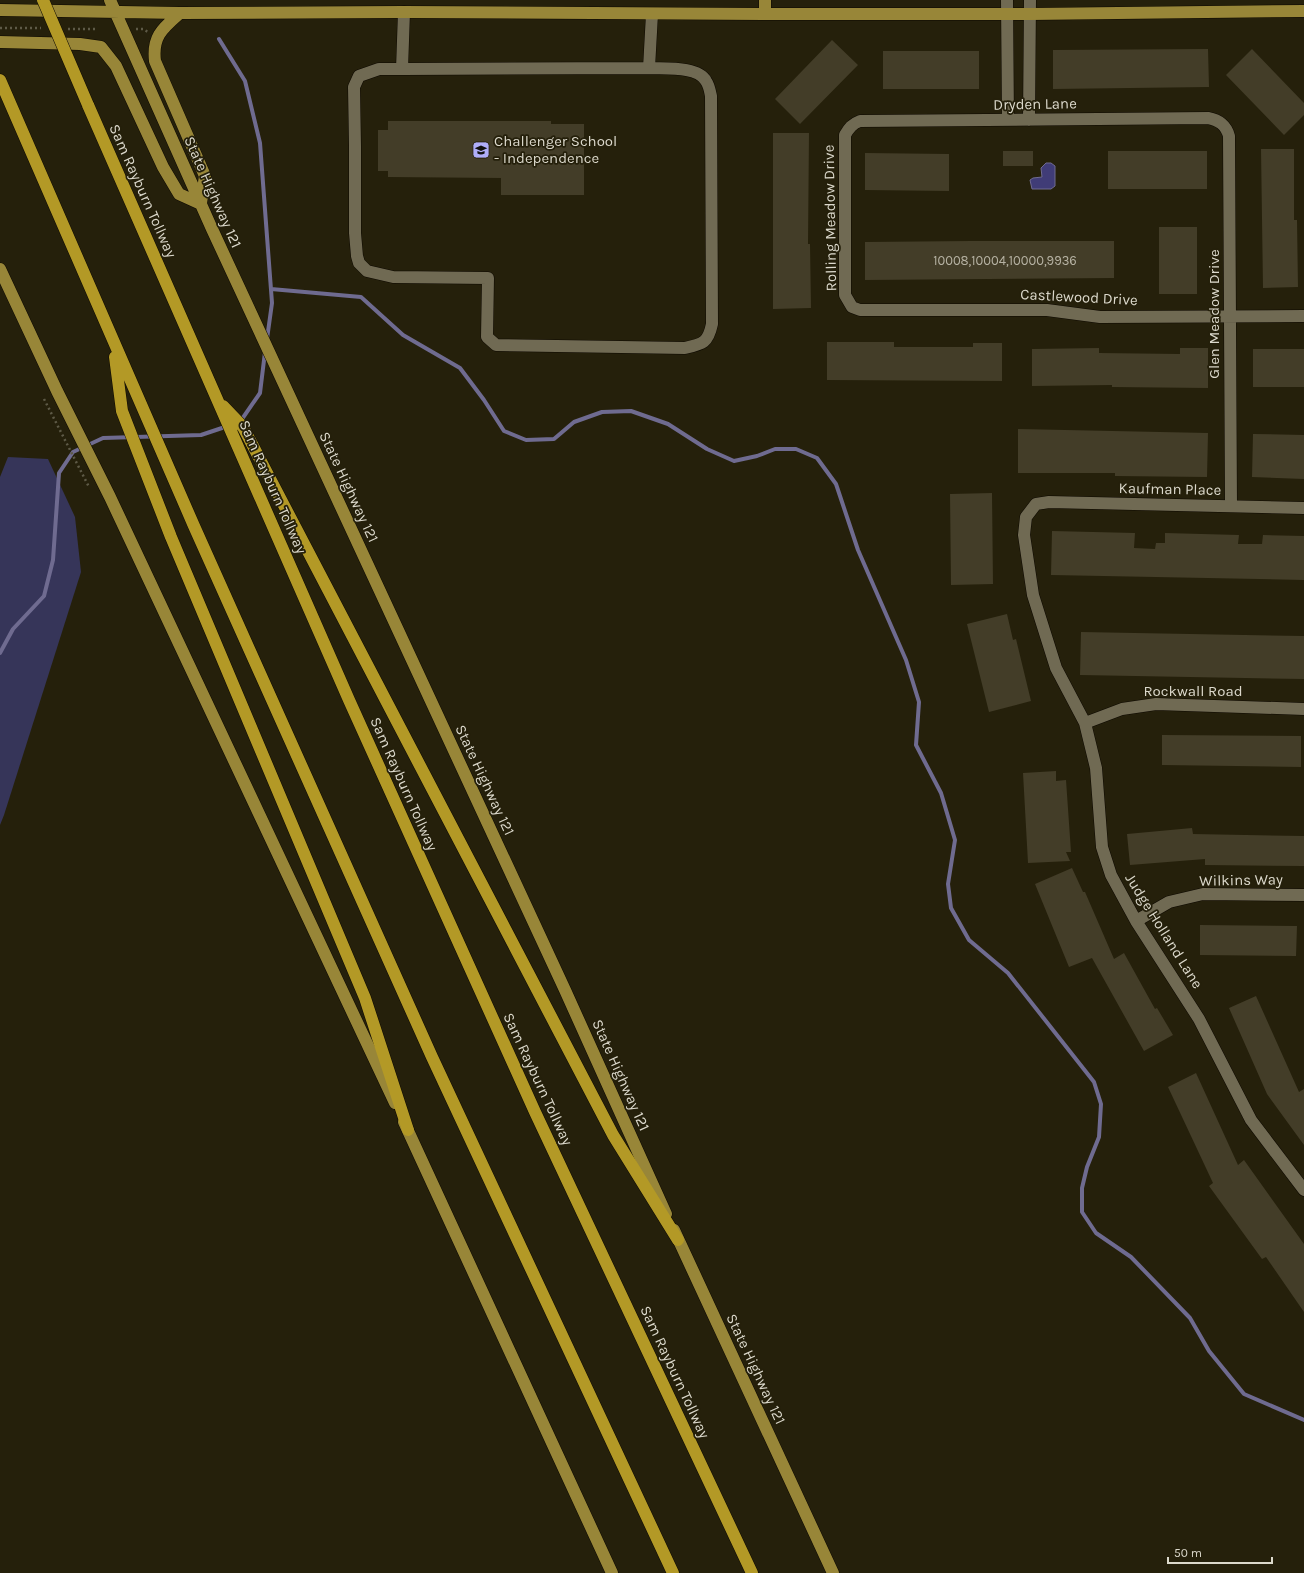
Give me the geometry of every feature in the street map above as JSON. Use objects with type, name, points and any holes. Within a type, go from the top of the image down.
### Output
[{"type":"highway","name":"Sam Rayburn Tollway","points":[[43,0],[352,707],[535,1112],[752,1573]]},
{"type":"highway","points":[[1,82],[194,526],[432,1057],[673,1573]]},
{"type":"highway","points":[[114,344],[122,411],[171,537],[365,998],[408,1130]]},
{"type":"highway","points":[[216,398],[243,427],[614,1135],[678,1240]]},
{"type":"main road","name":"State Highway 121","points":[[110,0],[212,229],[565,990],[678,1240],[833,1573]]},
{"type":"main road","points":[[765,0],[765,14]]},
{"type":"main road","points":[[0,10],[180,13],[404,6],[652,14],[1030,14],[1304,10]]},
{"type":"main road","points":[[0,42],[80,44],[101,47],[116,66],[163,167],[179,194],[201,204],[205,176],[155,61],[154,52],[158,35],[165,26],[180,13]]},
{"type":"main road","points":[[0,269],[57,391],[110,498],[408,1130],[612,1573]]},
{"type":"street","points":[[1007,0],[1008,120]]},
{"type":"street","points":[[1029,120],[1030,0]]},
{"type":"street","points":[[402,69],[404,6]]},
{"type":"street","points":[[649,68],[652,14]]},
{"type":"street","points":[[649,68],[697,72],[706,80],[711,96],[712,324],[710,335],[702,344],[685,348],[496,344],[486,337],[488,278],[393,277],[367,271],[359,263],[354,233],[354,87],[359,76],[379,69],[649,68]]},
{"type":"street","name":"Dryden Lane","points":[[849,128],[860,121],[1208,118],[1215,119],[1223,124]]},
{"type":"street","name":"Glen Meadow Drive","points":[[1223,124],[1227,129],[1229,136],[1231,506]]},
{"type":"street","name":"Rolling Meadow Drive","points":[[849,128],[845,135],[845,296],[852,307]]},
{"type":"street","name":"Castlewood Drive","points":[[852,307],[866,311],[1047,310],[1100,316],[1304,316]]},
{"type":"street","name":"Kaufman Place","points":[[1036,504],[1049,502],[1304,508]]},
{"type":"street","name":"Judge Holland Lane","points":[[1036,504],[1026,517],[1024,535],[1033,595],[1056,668],[1085,723],[1096,768],[1102,847],[1111,875],[1136,920],[1199,1019],[1251,1120],[1304,1190]]},
{"type":"street","name":"Rockwall Road","points":[[1085,723],[1122,709],[1156,704],[1304,709]]},
{"type":"street","name":"Wilkins Way","points":[[1136,920],[1169,902],[1203,894],[1304,895]]},
{"type":"path","points":[[136,29],[143,29]]},
{"type":"path","points":[[44,399],[92,494]]},
{"type":"shaded area","points":[[1046,163],[1051,163],[1055,166],[1055,186],[1051,189],[1032,189],[1030,180],[1033,178],[1042,177],[1041,168]]},
{"type":"shaded area","points":[[8,457],[48,459],[75,517],[81,572],[0,825],[0,477]]},
{"type":"building","points":[[832,40],[858,65],[800,124],[775,99]]},
{"type":"building","points":[[1208,49],[1209,87],[1053,89],[1053,50]]},
{"type":"building","points":[[1252,49],[1304,103],[1304,115],[1284,135],[1226,75]]},
{"type":"building","points":[[883,51],[979,51],[979,89],[883,89]]},
{"type":"building","name":"Challenger School - Independence","points":[[388,121],[551,121],[551,124],[584,124],[584,195],[501,195],[501,178],[388,177],[388,171],[378,171],[378,130],[388,130]]},
{"type":"building","points":[[773,133],[809,133],[808,244],[810,244],[811,308],[773,309]]},
{"type":"building","points":[[1261,149],[1294,149],[1294,220],[1297,220],[1298,287],[1263,288]]},
{"type":"building","points":[[1003,151],[1033,151],[1033,166],[1003,166]]},
{"type":"building","points":[[1108,151],[1207,151],[1207,189],[1108,189]]},
{"type":"building","points":[[865,153],[949,154],[949,191],[865,190]]},
{"type":"building","points":[[1159,227],[1197,227],[1197,294],[1159,294]]},
{"type":"building","points":[[1114,241],[1114,278],[865,280],[865,242]]},
{"type":"building","points":[[827,342],[894,342],[894,347],[973,347],[973,343],[1002,343],[1002,381],[827,380]]},
{"type":"building","points":[[1099,348],[1099,353],[1180,354],[1180,348],[1208,348],[1208,388],[1112,387],[1112,385],[1032,386],[1032,349]]},
{"type":"building","points":[[1253,349],[1304,349],[1304,387],[1253,387]]},
{"type":"building","points":[[1018,429],[1208,433],[1207,477],[1115,476],[1115,473],[1018,473]]},
{"type":"building","points":[[1253,434],[1304,435],[1304,479],[1252,477]]},
{"type":"building","points":[[992,493],[993,584],[951,585],[950,494]]},
{"type":"building","points":[[1052,531],[1135,533],[1134,548],[1155,549],[1156,543],[1165,543],[1165,533],[1239,535],[1238,544],[1262,544],[1263,535],[1304,536],[1304,580],[1051,575]]},
{"type":"building","points":[[1007,614],[1013,640],[1016,639],[1031,701],[989,712],[967,624]]},
{"type":"building","points":[[1081,632],[1304,636],[1304,679],[1080,675]]},
{"type":"building","points":[[1162,735],[1301,736],[1301,767],[1162,765]]},
{"type":"building","points":[[1056,771],[1056,781],[1066,780],[1071,852],[1066,852],[1070,861],[1028,863],[1023,773]]},
{"type":"building","points":[[1192,828],[1193,834],[1304,836],[1304,866],[1205,865],[1205,859],[1130,865],[1127,834]]},
{"type":"building","points":[[1072,868],[1083,892],[1085,892],[1114,959],[1124,953],[1155,1009],[1157,1008],[1173,1035],[1144,1051],[1092,958],[1069,967],[1035,884]]},
{"type":"building","points":[[1200,925],[1297,926],[1296,956],[1200,955]]},
{"type":"building","points":[[1256,996],[1299,1092],[1304,1089],[1304,1145],[1267,1094],[1229,1008]]},
{"type":"building","points":[[1196,1073],[1238,1165],[1244,1160],[1304,1244],[1304,1312],[1266,1257],[1262,1259],[1209,1186],[1213,1183],[1168,1087]]},
{"type":"waterway","points":[[219,39],[245,81],[260,143],[272,303],[267,339]]},
{"type":"waterway","points":[[271,289],[361,297],[403,335],[460,368],[484,400],[504,431],[526,440],[554,439],[574,422],[602,412],[631,411],[668,424],[707,449],[734,461],[757,456],[775,449],[796,449],[817,458],[836,484],[858,550],[906,660],[919,702],[916,745],[941,793],[955,840],[948,884],[951,908],[969,940],[1008,973],[1094,1082],[1101,1104],[1099,1137],[1087,1167],[1082,1188],[1082,1212],[1096,1233],[1131,1257],[1190,1318],[1209,1351],[1244,1394],[1304,1420]]},
{"type":"waterway","points":[[240,422],[260,393],[265,352]]},
{"type":"waterway","points":[[0,653],[13,629],[44,596],[53,560],[59,473],[73,452],[103,438],[201,435],[228,426]]},
{"type":"place","name":"Challenger School - Independence","points":[[481,150]]}]
